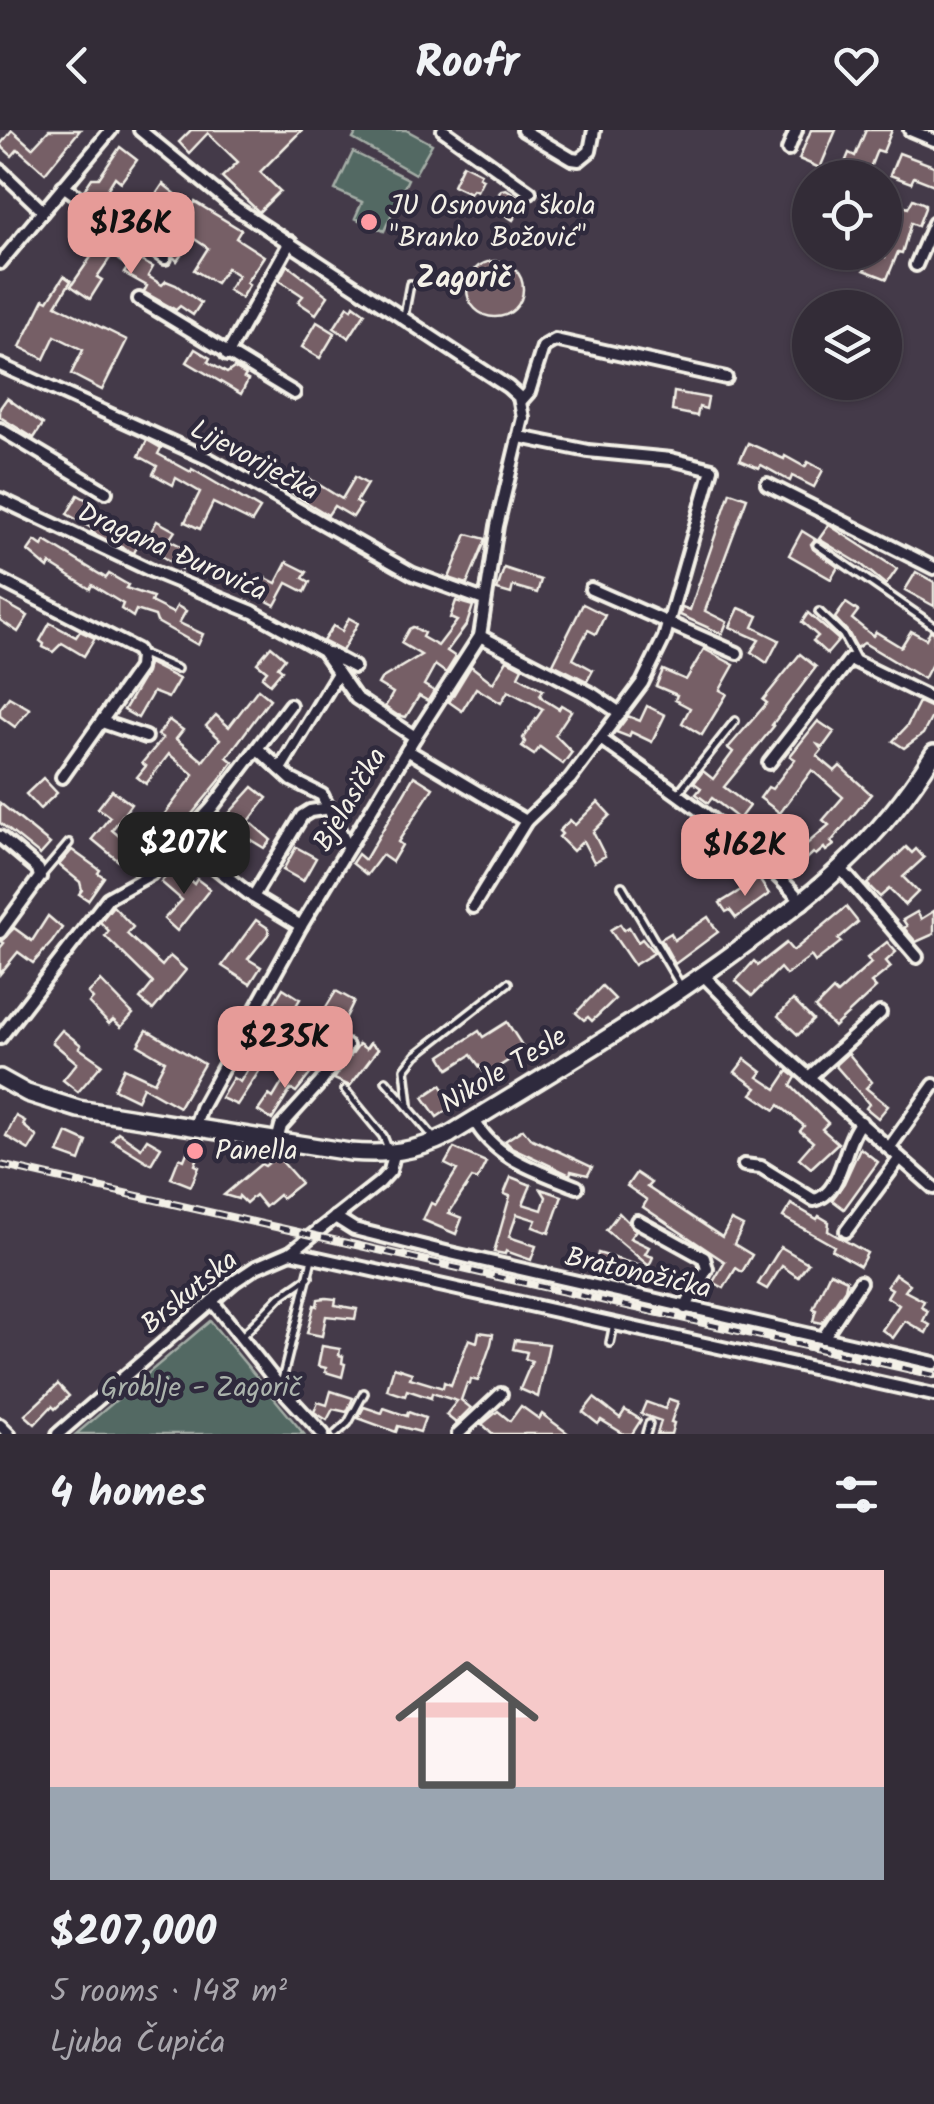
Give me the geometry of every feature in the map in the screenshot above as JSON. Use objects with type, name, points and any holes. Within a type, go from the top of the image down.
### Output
[{"type":"street","points":[[0,264],[111,130]]},
{"type":"street","points":[[140,130],[233,206],[508,387],[520,401],[529,392],[542,347],[556,340],[726,378]]},
{"type":"street","points":[[442,130],[457,135],[530,192]]},
{"type":"street","points":[[524,130],[579,160],[590,151],[594,130]]},
{"type":"street","points":[[788,150],[796,130]]},
{"type":"street","points":[[910,130],[934,140]]},
{"type":"street","points":[[0,170],[43,211]]},
{"type":"street","points":[[63,186],[164,258]]},
{"type":"street","points":[[916,265],[934,223]]},
{"type":"street","points":[[226,355],[290,242]]},
{"type":"street","points":[[139,299],[294,393]]},
{"type":"street","name":"Lijevoriječka","points":[[0,365],[209,459],[413,574],[484,600]]},
{"type":"street","name":"Bjelasička","points":[[194,1129],[201,1108],[301,926],[480,636],[496,526],[520,436],[520,401]]},
{"type":"street","points":[[0,430],[106,492]]},
{"type":"street","points":[[473,907],[526,821],[570,779],[642,683],[668,624],[712,469],[672,459],[588,450],[520,436]]},
{"type":"street","points":[[767,484],[934,568]]},
{"type":"street","name":"Dragana Đurovića","points":[[0,498],[152,571],[253,612],[354,667]]},
{"type":"street","points":[[0,580],[139,653],[139,668],[62,777]]},
{"type":"street","points":[[591,589],[737,653]]},
{"type":"street","points":[[480,636],[592,694],[620,713]]},
{"type":"street","name":"Dragana Đurovića","points":[[323,650],[356,698],[415,736]]},
{"type":"street","points":[[770,763],[844,663],[856,660],[934,700]]},
{"type":"street","points":[[280,769],[338,673]]},
{"type":"street","points":[[0,1038],[108,898],[151,874],[258,749],[290,705]]},
{"type":"street","points":[[102,722],[146,737]]},
{"type":"street","points":[[602,740],[779,876],[804,903]]},
{"type":"street","points":[[258,749],[292,780],[322,795],[348,848]]},
{"type":"street","points":[[407,750],[526,821]]},
{"type":"street","name":"Nikole Tesle","points":[[0,1078],[61,1105],[277,1142],[392,1154],[437,1141],[683,988],[804,903],[899,806],[934,753]]},
{"type":"street","points":[[254,897],[302,816],[330,808]]},
{"type":"street","points":[[0,837],[38,869],[40,876],[0,932]]},
{"type":"street","points":[[181,841],[254,897],[301,926]]},
{"type":"street","points":[[841,869],[916,957]]},
{"type":"street","points":[[703,975],[769,1042],[934,1188]]},
{"type":"street","points":[[810,1076],[880,1012]]},
{"type":"street","points":[[277,1142],[281,1126],[322,1082],[347,1046]]},
{"type":"street","points":[[889,1148],[934,1086]]},
{"type":"street","points":[[474,1120],[483,1136],[511,1160],[577,1187]]},
{"type":"street","points":[[744,1164],[761,1167],[814,1200],[823,1198],[832,1190],[844,1152],[861,1122]]},
{"type":"street","name":"Brskutska","points":[[58,1434],[246,1272],[291,1252],[386,1176],[392,1154]]},
{"type":"street","points":[[846,1231],[900,1158]]},
{"type":"street","name":"Bratonožićka","points":[[335,1217],[354,1228],[934,1363]]},
{"type":"street","points":[[637,1221],[704,1258],[707,1269],[685,1308]]},
{"type":"street","points":[[291,1252],[934,1396]]},
{"type":"street","points":[[824,1338],[860,1282]]},
{"type":"street","points":[[212,1302],[322,1434]]},
{"type":"street","points":[[458,1434],[501,1394]]},
{"type":"street","points":[[0,1425],[10,1434]]},
{"type":"lane","points":[[403,318],[410,284]]},
{"type":"lane","points":[[817,544],[934,626]]},
{"type":"lane","points":[[819,612],[843,636],[856,660]]},
{"type":"lane","points":[[139,653],[177,670]]},
{"type":"lane","points":[[677,794],[735,721]]},
{"type":"lane","points":[[40,876],[69,844]]},
{"type":"lane","points":[[622,886],[683,988]]},
{"type":"lane","points":[[408,1105],[405,1069],[416,1055],[508,983]]},
{"type":"lane","points":[[386,1082],[437,1141]]},
{"type":"lane","points":[[344,1090],[383,1136],[392,1154]]},
{"type":"lane","points":[[280,1386],[312,1258]]},
{"type":"lane","points":[[240,1337],[280,1297],[309,1278]]},
{"type":"lane","points":[[610,1344],[614,1324]]},
{"type":"lane","points":[[336,1434],[348,1423],[364,1392]]},
{"type":"lane","points":[[646,1434],[649,1424]]},
{"type":"green space","points":[[358,130],[406,130],[432,144],[415,174],[353,139]]},
{"type":"green space","points":[[353,152],[408,179],[384,231],[355,218],[362,202],[335,190]]},
{"type":"green space","name":"Groblje - Zagorič","points":[[210,1321],[304,1434],[76,1434]]},
{"type":"building","points":[[12,130],[32,148],[49,130],[80,130],[45,173],[18,149],[12,156],[0,145]]},
{"type":"building","points":[[191,130],[302,130],[260,172],[280,191],[259,212],[222,177],[238,162],[208,133],[189,153],[179,142]]},
{"type":"building","points":[[811,130],[836,130],[823,160],[799,159]]},
{"type":"building","points":[[866,130],[892,130],[883,152],[877,150],[873,160],[846,160],[849,153],[855,156]]},
{"type":"building","points":[[120,147],[137,160],[121,182],[115,177],[105,193],[110,196],[104,204],[84,190],[92,178],[99,178]]},
{"type":"building","points":[[899,153],[934,166],[934,185],[914,177],[911,183],[902,180],[902,160],[896,160]]},
{"type":"building","points":[[463,164],[481,173],[479,177],[483,179],[477,191],[473,189],[470,193],[453,185]]},
{"type":"building","points":[[163,184],[192,207],[195,202],[241,230],[236,238],[264,256],[241,298],[228,290],[238,275],[227,268],[216,283],[194,270],[208,248],[193,238],[177,261],[165,247],[175,232],[167,226],[175,214],[153,199]]},
{"type":"building","points":[[501,190],[525,201],[513,220],[494,208]]},
{"type":"building","points":[[913,199],[925,204],[925,208],[918,226],[911,223],[902,253],[902,205],[908,208]]},
{"type":"building","points":[[116,234],[126,241],[120,250],[153,267],[148,276],[162,285],[166,281],[176,285],[201,303],[193,315],[144,292],[147,286],[124,273],[128,267],[112,255],[97,277],[102,280],[90,299],[71,286],[100,244]]},
{"type":"building","points":[[495,261],[515,269],[523,289],[515,309],[495,317],[475,309],[467,289],[475,269]]},
{"type":"building","points":[[287,265],[328,296],[316,314],[298,302],[303,296],[279,280]]},
{"type":"building","points":[[864,270],[891,270],[887,279]]},
{"type":"building","points":[[64,276],[71,281],[56,305],[127,340],[102,390],[71,374],[83,350],[55,336],[44,359],[20,347],[44,299],[48,301]]},
{"type":"building","points":[[354,305],[365,313],[349,338],[334,328],[348,306],[352,309]]},
{"type":"building","points":[[317,322],[335,333],[320,358],[302,347]]},
{"type":"building","points":[[195,349],[227,373],[234,368],[246,375],[248,380],[241,394],[187,362]]},
{"type":"building","points":[[674,392],[708,398],[706,409],[699,407],[697,416],[672,411]]},
{"type":"building","points":[[7,398],[43,424],[34,438],[0,417],[0,408]]},
{"type":"building","points":[[147,440],[161,448],[158,454],[260,509],[252,522],[213,503],[200,529],[185,522],[200,492],[176,478],[173,485],[153,474],[157,466],[139,456]]},
{"type":"building","points":[[748,443],[805,467],[808,462],[823,470],[814,487],[792,476],[790,481],[761,465],[759,468],[740,460]]},
{"type":"building","points":[[294,469],[342,499],[355,477],[367,484],[356,502],[361,505],[353,517],[334,506],[328,515],[283,488]]},
{"type":"building","points":[[730,492],[747,498],[705,611],[727,622],[722,634],[680,615],[682,607],[690,610]]},
{"type":"building","points":[[78,495],[94,504],[91,510],[141,538],[134,553],[91,532],[93,529],[67,514]]},
{"type":"building","points":[[157,521],[175,531],[169,540],[191,551],[181,569],[144,544]]},
{"type":"building","points":[[829,525],[897,569],[886,585],[819,539]]},
{"type":"building","points":[[802,531],[815,539],[813,549],[838,567],[831,579],[789,555]]},
{"type":"building","points":[[467,534],[486,539],[467,584],[449,578]]},
{"type":"building","points":[[35,541],[42,546],[45,541],[106,578],[109,574],[128,585],[126,588],[153,597],[151,602],[173,613],[177,606],[186,611],[179,623],[203,634],[198,645],[157,622],[155,616],[136,610],[133,617],[121,609],[123,604],[92,585],[90,589],[50,564],[48,568],[28,551]]},
{"type":"building","points":[[287,562],[307,572],[303,578],[310,582],[305,592],[287,583],[275,605],[265,600],[267,596],[258,589],[266,578],[276,583]]},
{"type":"building","points":[[504,568],[541,580],[537,593],[513,586],[511,594],[497,590]]},
{"type":"building","points":[[916,572],[934,582],[934,606],[905,590]]},
{"type":"building","points":[[0,600],[28,616],[18,632],[0,620]]},
{"type":"building","points":[[456,601],[473,606],[467,624],[447,651],[456,657],[446,673],[435,665],[424,685],[434,691],[428,701],[419,696],[406,717],[397,715],[385,707],[393,693],[378,684],[421,655],[401,643],[409,629],[424,633],[422,637],[438,646],[457,621],[450,618]]},
{"type":"building","points":[[846,603],[858,611],[852,619],[873,636],[876,632],[901,647],[911,631],[926,639],[930,631],[934,632],[934,660],[924,679],[864,643],[857,648],[835,618]]},
{"type":"building","points":[[583,604],[605,615],[596,634],[588,630],[573,659],[593,670],[587,681],[553,664]]},
{"type":"building","points":[[739,608],[758,616],[753,627],[779,640],[767,663],[751,652],[759,640],[730,627]]},
{"type":"building","points":[[808,613],[839,640],[827,654],[813,641],[818,636],[802,622]]},
{"type":"building","points":[[349,618],[358,623],[342,651],[323,641],[333,626],[342,631]]},
{"type":"building","points":[[50,623],[76,637],[80,631],[95,638],[84,656],[62,643],[53,652],[40,641]]},
{"type":"building","points":[[271,646],[285,658],[278,667],[282,670],[270,684],[262,677],[267,671],[257,663]]},
{"type":"building","points":[[704,649],[734,665],[720,690],[727,694],[702,735],[682,723],[690,708],[675,700],[677,695],[656,686],[663,670],[686,680]]},
{"type":"building","points":[[800,654],[816,667],[724,787],[749,806],[739,819],[712,798],[708,803],[696,794],[701,788],[694,783],[703,771],[713,779],[733,752],[728,748],[767,703],[763,700]]},
{"type":"building","points":[[507,660],[522,668],[518,676],[543,690],[543,699],[571,711],[555,735],[572,752],[563,764],[540,747],[534,755],[522,747],[523,738],[543,709],[508,691],[501,703],[476,688],[462,711],[449,702],[471,666],[493,683]]},
{"type":"building","points":[[148,663],[179,679],[168,698],[153,692],[138,718],[124,710]]},
{"type":"building","points":[[258,689],[270,699],[227,757],[233,762],[174,836],[158,823],[194,775],[169,754],[146,784],[137,777],[146,766],[142,763],[163,738],[158,735],[169,720],[183,730],[176,739],[203,761],[220,739],[206,726],[216,715],[229,727]]},
{"type":"building","points":[[9,697],[30,709],[15,727],[0,716]]},
{"type":"building","points":[[919,702],[934,709],[934,713],[923,734],[904,748],[893,741],[907,726]]},
{"type":"building","points":[[647,706],[665,715],[652,742],[631,732],[629,737],[616,732],[628,716],[640,721]]},
{"type":"building","points":[[818,721],[834,732],[823,747],[818,745],[822,750],[817,756],[835,771],[840,766],[871,794],[831,842],[834,845],[813,853],[794,871],[777,856],[793,841],[801,849],[829,825],[823,820],[843,797],[812,770],[780,813],[760,798],[795,759],[790,756]]},
{"type":"building","points":[[414,776],[433,788],[398,842],[402,845],[392,862],[382,855],[367,875],[352,863],[358,854],[365,860]]},
{"type":"building","points":[[43,778],[57,793],[40,809],[26,794]]},
{"type":"building","points":[[253,787],[267,798],[249,821],[271,840],[264,848],[241,834],[226,851],[214,855],[204,841]]},
{"type":"building","points":[[112,790],[131,804],[112,830],[145,858],[133,873],[92,839],[110,817],[98,808]]},
{"type":"building","points":[[598,802],[610,815],[593,832],[605,856],[594,862],[583,841],[573,851],[559,837],[559,831],[570,820],[575,825]]},
{"type":"building","points":[[0,803],[50,844],[40,855],[0,823]]},
{"type":"building","points":[[296,847],[316,858],[303,881],[283,870]]},
{"type":"building","points":[[906,847],[912,853],[916,849],[924,858],[903,877],[918,892],[905,905],[889,889],[880,897],[867,884]]},
{"type":"building","points":[[72,850],[104,877],[88,900],[79,894],[80,882],[59,865]]},
{"type":"building","points":[[175,867],[194,884],[197,879],[210,889],[177,931],[164,919],[182,900],[161,882]]},
{"type":"building","points":[[759,879],[769,894],[736,918],[730,910],[726,912],[720,903]]},
{"type":"building","points":[[113,906],[133,927],[127,934],[162,966],[170,956],[186,970],[153,1010],[140,999],[153,983],[105,936],[109,931],[100,922]]},
{"type":"building","points":[[846,907],[858,922],[838,939],[841,942],[815,962],[811,956],[786,975],[780,968],[752,996],[736,981],[754,961],[758,965],[786,943],[793,951]]},
{"type":"building","points":[[934,911],[934,934],[916,942],[904,928],[907,926],[903,920],[917,912],[921,919]]},
{"type":"building","points":[[48,916],[62,928],[52,942],[33,963],[18,952],[0,974],[0,948],[4,943],[1,941],[14,928],[32,941]]},
{"type":"building","points":[[708,917],[718,932],[675,964],[661,939],[671,933],[674,940]]},
{"type":"building","points":[[256,920],[269,933],[248,959],[261,967],[250,984],[222,966]]},
{"type":"building","points":[[620,924],[624,930],[629,927],[638,942],[642,939],[654,953],[634,965],[610,930]]},
{"type":"building","points":[[887,942],[896,952],[886,961],[891,967],[871,983],[876,988],[834,1027],[815,1008],[871,963],[867,958]]},
{"type":"building","points":[[101,981],[133,1014],[121,1027],[113,1020],[109,1024],[89,1003],[93,999],[88,993]]},
{"type":"building","points":[[602,986],[615,999],[592,1021],[588,1017],[584,1020],[576,1013]]},
{"type":"building","points":[[283,988],[300,999],[275,1042],[293,1052],[285,1066],[269,1056],[237,1105],[221,1098],[233,1078],[240,1082],[249,1067],[239,1061]]},
{"type":"building","points":[[336,991],[354,1001],[327,1056],[304,1043]]},
{"type":"building","points":[[793,1000],[813,1020],[798,1035],[778,1016]]},
{"type":"building","points":[[507,1022],[525,1050],[500,1066],[505,1072],[491,1082],[471,1055],[449,1069],[441,1056],[479,1031],[483,1037]]},
{"type":"building","points":[[62,1030],[102,1064],[78,1092],[63,1080],[77,1063],[52,1042]]},
{"type":"building","points":[[147,1030],[204,1064],[179,1107],[143,1087],[137,1100],[114,1089],[124,1068],[154,1082],[165,1061],[138,1045]]},
{"type":"building","points":[[370,1043],[378,1049],[350,1086],[334,1079],[359,1044],[366,1049]]},
{"type":"building","points":[[848,1053],[872,1082],[866,1088],[888,1106],[878,1118],[866,1108],[869,1104],[835,1065]]},
{"type":"building","points":[[745,1059],[762,1072],[758,1077],[776,1089],[788,1071],[796,1077],[791,1086],[828,1123],[822,1129],[838,1143],[811,1168],[799,1158],[813,1142],[800,1131],[804,1126],[779,1105],[775,1110],[752,1094],[757,1088],[735,1072]]},
{"type":"building","points":[[294,1063],[311,1073],[296,1092],[291,1089],[272,1120],[258,1111],[269,1095],[273,1098]]},
{"type":"building","points":[[441,1085],[455,1105],[437,1117],[423,1097]]},
{"type":"building","points":[[16,1116],[37,1137],[29,1150],[6,1136]]},
{"type":"building","points":[[523,1129],[530,1138],[592,1167],[588,1175],[571,1171],[570,1175],[505,1141]]},
{"type":"building","points":[[118,1132],[141,1148],[147,1139],[161,1147],[151,1164],[112,1140]]},
{"type":"building","points":[[67,1133],[87,1142],[80,1161],[58,1153]]},
{"type":"building","points":[[190,1145],[201,1149],[191,1186],[171,1178],[179,1158],[184,1160]]},
{"type":"building","points":[[454,1148],[486,1162],[477,1180],[472,1178],[449,1213],[462,1218],[456,1234],[423,1220],[457,1170],[445,1164]]},
{"type":"building","points":[[860,1148],[878,1162],[844,1209],[832,1200]]},
{"type":"building","points":[[277,1156],[301,1183],[282,1198],[279,1195],[265,1207],[255,1195],[246,1203],[239,1196],[238,1199],[224,1195],[261,1164],[265,1166]]},
{"type":"building","points":[[636,1173],[651,1183],[647,1187],[722,1237],[731,1220],[743,1226],[734,1244],[752,1255],[742,1272],[736,1268],[724,1288],[713,1282],[725,1262],[643,1207],[647,1200],[627,1186]]},
{"type":"building","points":[[511,1177],[531,1185],[523,1204],[542,1210],[546,1197],[541,1189],[562,1196],[549,1233],[533,1227],[536,1220],[517,1214],[509,1237],[536,1246],[531,1260],[506,1251],[494,1252],[510,1196],[504,1194]]},
{"type":"building","points":[[791,1204],[829,1222],[828,1231],[867,1253],[860,1266],[783,1217]]},
{"type":"building","points":[[619,1213],[636,1230],[630,1238],[649,1247],[645,1254],[653,1257],[649,1266],[606,1230]]},
{"type":"building","points":[[781,1247],[808,1263],[798,1277],[782,1266],[767,1289],[758,1284]]},
{"type":"building","points":[[598,1253],[644,1267],[638,1283],[619,1275],[617,1282],[607,1280],[610,1272],[594,1268]]},
{"type":"building","points":[[830,1272],[847,1280],[845,1289],[822,1323],[813,1321],[813,1309]]},
{"type":"building","points":[[895,1274],[910,1284],[905,1291],[924,1301],[921,1307],[928,1311],[923,1321],[930,1325],[926,1333],[905,1321],[893,1338],[882,1330],[899,1305],[887,1297],[892,1289],[887,1286]]},
{"type":"building","points":[[318,1299],[336,1299],[335,1305],[357,1309],[355,1319],[326,1316],[322,1336],[307,1333],[314,1305],[317,1306]]},
{"type":"building","points":[[479,1332],[493,1334],[491,1344],[478,1381],[471,1379],[467,1383],[461,1400],[471,1408],[456,1423],[446,1415],[457,1401],[432,1393],[431,1398],[407,1390],[405,1396],[387,1390],[394,1367],[412,1373],[410,1378],[443,1388],[444,1382],[451,1385],[469,1339],[477,1342]]},
{"type":"building","points":[[515,1340],[549,1344],[538,1397],[520,1389],[532,1361],[525,1359],[527,1352],[513,1349]]},
{"type":"building","points":[[322,1346],[340,1349],[345,1364],[342,1377],[318,1366]]},
{"type":"building","points":[[58,1384],[69,1396],[55,1409],[52,1406],[35,1424],[25,1415]]},
{"type":"building","points":[[331,1391],[353,1398],[347,1412],[333,1409],[327,1420],[314,1412],[318,1402],[327,1405]]},
{"type":"building","points":[[594,1398],[620,1418],[625,1410],[641,1420],[632,1434],[624,1434],[601,1420],[598,1424],[583,1412]]},
{"type":"building","points":[[669,1399],[678,1402],[671,1434],[657,1434],[661,1421],[641,1414],[646,1402],[665,1409]]},
{"type":"building","points":[[521,1406],[539,1419],[542,1414],[569,1434],[493,1434],[482,1424],[498,1411],[510,1421]]},
{"type":"building","points":[[364,1407],[425,1418],[420,1432],[398,1426],[396,1432],[358,1418]]},
{"type":"railway","points":[[0,1165],[934,1375]]},
{"type":"place","name":"JU Osnovna škola \"Branko Božović\"","points":[[369,222]]},
{"type":"place","name":"Panella","points":[[195,1151]]},
{"type":"district","name":"Zagorič","points":[[464,279]]}]
